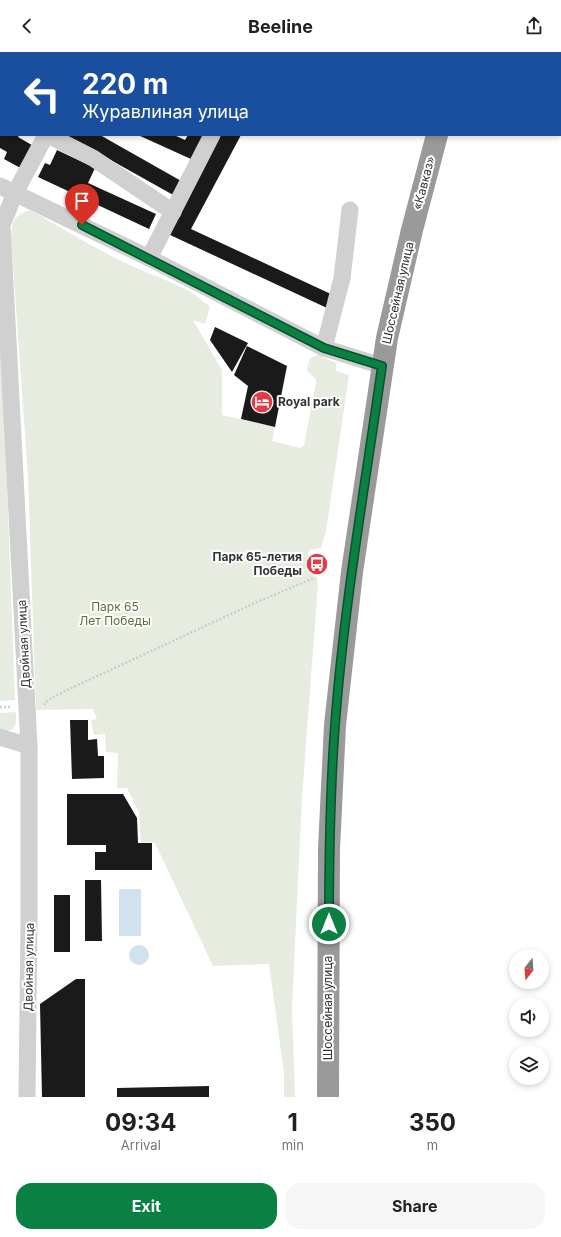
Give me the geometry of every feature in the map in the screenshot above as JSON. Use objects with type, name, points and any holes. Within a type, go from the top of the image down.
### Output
[{"type":"highway","name":"«Кавказ»","points":[[412,230],[437,136]]},
{"type":"highway","name":"Шоссейная улица","points":[[328,1097],[329,849],[335,725],[352,572],[382,366],[412,230]]},
{"type":"street","name":"Двойная улица","points":[[27,1097],[30,920],[29,746],[2,225],[7,189],[46,136]]},
{"type":"street","points":[[49,136],[93,158],[173,212]]},
{"type":"street","points":[[149,258],[211,136]]},
{"type":"street","points":[[7,189],[149,258],[324,348],[382,366]]},
{"type":"street","points":[[324,348],[342,278],[350,210]]},
{"type":"street","points":[[0,737],[29,746]]},
{"type":"path","points":[[0,707],[43,705],[48,700],[65,691],[257,602],[314,578]]},
{"type":"green space","name":"Парк 65 Лет Победы","points":[[27,211],[32,211],[81,240],[119,260],[183,288],[201,299],[210,307],[205,324],[193,320],[222,370],[222,415],[275,427],[272,441],[300,448],[304,445],[316,383],[316,379],[308,372],[307,369],[310,358],[318,355],[336,363],[336,371],[349,375],[326,531],[321,548],[309,550],[306,570],[316,575],[318,584],[302,797],[292,1007],[295,1097],[284,1097],[284,1073],[269,964],[213,966],[155,843],[141,842],[139,812],[127,788],[117,788],[118,753],[106,752],[105,734],[94,735],[91,720],[97,719],[93,709],[36,710],[28,477],[11,238],[14,221],[19,215]]},
{"type":"green space","points":[[0,347],[5,432],[15,700],[0,701]]},
{"type":"green space","points":[[16,712],[16,723],[12,730],[0,731],[0,713]]},
{"type":"water","points":[[119,889],[141,889],[141,936],[119,936]]},
{"type":"water","points":[[139,945],[146,948],[149,955],[146,962],[139,965],[132,962],[129,955],[132,948]]},
{"type":"building","points":[[0,136],[18,136],[37,148],[24,170],[4,159],[7,152],[0,148]]},
{"type":"building","points":[[68,136],[102,136],[183,182],[175,196]]},
{"type":"building","points":[[140,136],[176,136],[185,140],[187,136],[204,136],[193,160]]},
{"type":"building","points":[[219,136],[240,136],[191,229],[333,295],[327,308],[168,234]]},
{"type":"building","points":[[57,150],[95,168],[88,183],[156,214],[149,229],[38,177],[45,163],[50,165]]},
{"type":"building","points":[[215,327],[248,343],[232,372],[210,340]]},
{"type":"building","name":"Royal park","points":[[247,346],[287,366],[275,427],[241,419],[248,386],[234,375]]},
{"type":"building","points":[[70,720],[88,720],[88,740],[97,739],[98,756],[104,756],[104,778],[72,779]]},
{"type":"building","points":[[67,794],[123,794],[137,818],[138,843],[152,843],[152,870],[95,870],[95,852],[106,852],[106,845],[67,845]]},
{"type":"building","points":[[85,880],[101,880],[102,941],[85,941]]},
{"type":"building","points":[[54,895],[70,895],[70,952],[54,952]]},
{"type":"building","points":[[76,979],[85,979],[85,1097],[42,1097],[40,1004]]},
{"type":"building","points":[[209,1086],[209,1097],[117,1097],[117,1088]]},
{"type":"place","name":"Royal park","points":[[262,402]]},
{"type":"place","name":"Парк 65-летия Победы","points":[[317,564]]},
{"type":"route","points":[[82,225],[324,348],[382,366],[352,572],[335,725],[329,849],[329,924]]}]
